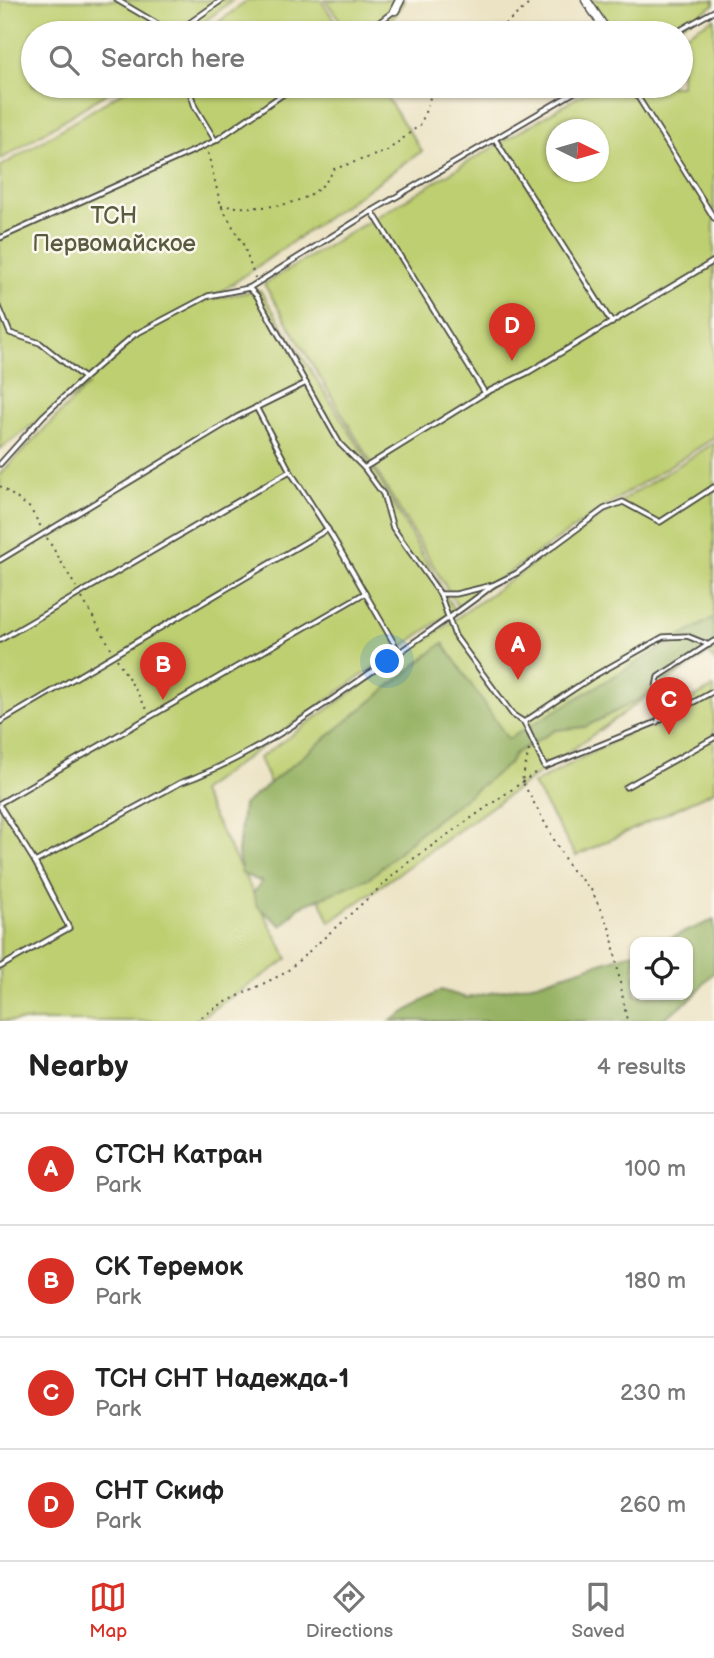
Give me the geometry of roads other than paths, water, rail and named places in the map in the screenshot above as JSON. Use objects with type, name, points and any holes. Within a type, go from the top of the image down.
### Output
[{"type":"street","points":[[395,10],[400,0]]},
{"type":"street","points":[[586,0],[600,21]]},
{"type":"lane","points":[[117,0],[153,21]]},
{"type":"lane","points":[[191,21],[222,0]]},
{"type":"lane","points":[[381,21],[395,10]]},
{"type":"lane","points":[[693,22],[714,10]]},
{"type":"lane","points":[[192,98],[215,141]]},
{"type":"lane","points":[[0,238],[215,141],[278,98]]},
{"type":"lane","points":[[0,464],[43,416],[134,335],[208,296],[257,284],[372,211],[565,98]]},
{"type":"lane","points":[[639,98],[714,218]]},
{"type":"lane","points":[[495,139],[612,323]]},
{"type":"lane","points":[[372,211],[485,393]]},
{"type":"lane","points":[[365,468],[485,393],[527,373],[714,261]]},
{"type":"lane","points":[[249,288],[340,444],[365,468],[383,494],[393,528],[440,594],[455,636],[513,715],[524,722],[545,767],[657,722],[714,691]]},
{"type":"lane","points":[[0,309],[10,333],[40,343],[84,377]]},
{"type":"lane","points":[[0,560],[256,407],[306,383]]},
{"type":"lane","points":[[256,407],[290,471],[328,529],[399,652]]},
{"type":"lane","points":[[0,640],[290,471]]},
{"type":"lane","points":[[35,862],[180,783],[250,750],[326,704],[450,619],[493,585],[517,573],[604,509],[623,502],[660,522],[714,487]]},
{"type":"lane","points":[[0,722],[328,529]]},
{"type":"lane","points":[[440,594],[456,594],[493,585]]},
{"type":"lane","points":[[0,967],[69,928],[35,862],[0,805],[365,593]]},
{"type":"lane","points":[[524,722],[592,677],[663,637],[687,636],[709,645]]},
{"type":"lane","points":[[657,722],[666,707],[655,692],[658,677],[714,641]]},
{"type":"lane","points":[[626,787],[714,738]]},
{"type":"place","name":"СНТ Скиф","points":[[512,361]]},
{"type":"place","name":"СТСН Катран","points":[[518,680]]},
{"type":"place","name":"СК Теремок","points":[[163,700]]},
{"type":"place","name":"ТСН СНТ Надежда-1","points":[[669,735]]},
{"type":"park label","name":"ТСН Первомайское","points":[[114,229]]}]
